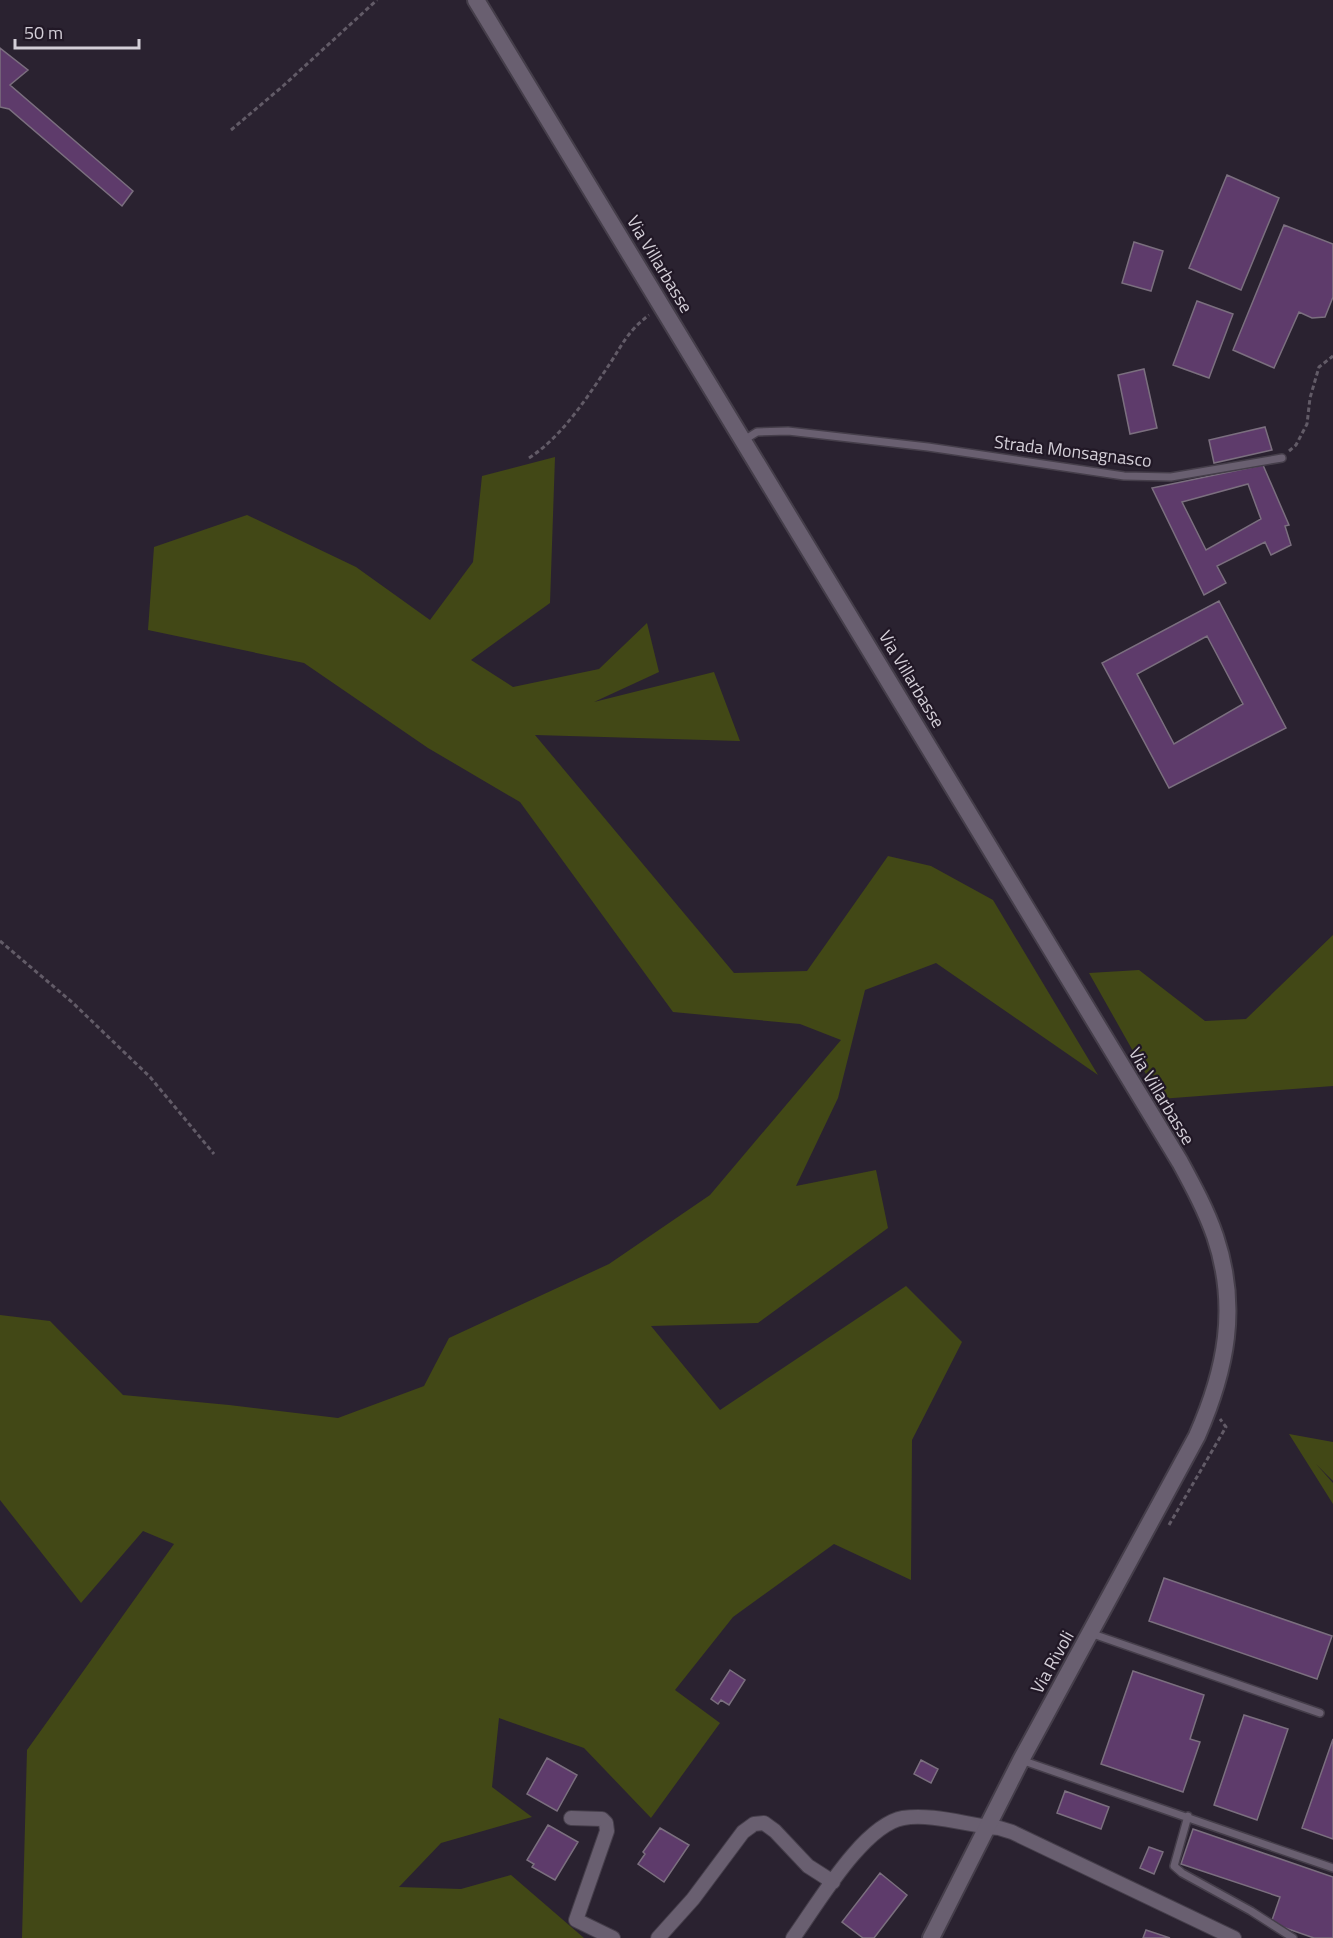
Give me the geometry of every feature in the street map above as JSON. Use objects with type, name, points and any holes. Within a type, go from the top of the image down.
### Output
[{"type":"street","name":"Via Villarbasse","points":[[476,0],[1168,1142],[1201,1201],[1216,1237],[1224,1275],[1228,1314],[1221,1373],[1210,1406]]},
{"type":"street","name":"Via Rivoli","points":[[931,1938],[1021,1760],[1197,1436],[1210,1406]]},
{"type":"street","points":[[794,1938],[851,1856],[876,1830],[889,1822],[921,1817],[999,1828],[1012,1832],[1234,1938]]},
{"type":"street","points":[[571,1818],[602,1819],[606,1822],[607,1831],[576,1920],[613,1938]]},
{"type":"street","points":[[658,1938],[693,1899],[743,1832],[753,1824],[764,1823],[808,1866],[833,1882]]},
{"type":"lane","name":"Strada Monsagnasco","points":[[744,440],[757,432],[788,431],[928,447],[1124,477],[1171,477],[1282,458]]},
{"type":"lane","points":[[1090,1633],[1320,1713]]},
{"type":"lane","points":[[1021,1760],[1333,1868]]},
{"type":"lane","points":[[1188,1816],[1174,1866],[1182,1873],[1251,1911],[1293,1938]]},
{"type":"path","points":[[231,130],[283,87],[377,0]]},
{"type":"path","points":[[529,458],[546,447],[559,432],[612,361],[624,338],[662,306]]},
{"type":"path","points":[[1282,458],[1296,445],[1307,424],[1310,398],[1319,367],[1333,356]]},
{"type":"path","points":[[0,941],[73,1003],[150,1077],[214,1154]]},
{"type":"green space","points":[[555,457],[550,603],[471,660],[513,687],[599,669],[647,623],[659,672],[594,702],[714,672],[740,741],[535,735],[734,973],[807,971],[888,856],[931,866],[993,900],[1098,1075],[936,963],[865,990],[838,1098],[796,1186],[876,1170],[888,1228],[758,1323],[651,1326],[720,1410],[906,1286],[962,1342],[912,1440],[911,1580],[834,1544],[733,1617],[675,1690],[720,1723],[651,1818],[584,1748],[499,1718],[492,1787],[532,1817],[441,1843],[399,1887],[461,1889],[511,1875],[584,1938],[22,1938],[27,1750],[174,1544],[143,1531],[81,1603],[0,1500],[0,1315],[50,1321],[123,1395],[338,1418],[424,1386],[449,1338],[609,1264],[710,1195],[841,1040],[800,1024],[673,1012],[520,802],[428,748],[304,663],[148,630],[154,547],[247,515],[356,567],[430,620],[473,562],[482,476]]},
{"type":"green space","points":[[1333,935],[1333,1086],[1160,1099],[1089,973],[1139,970],[1205,1021],[1246,1019]]},
{"type":"green space","points":[[1289,1434],[1333,1442],[1333,1481],[1316,1464],[1333,1483],[1333,1504]]},
{"type":"building","points":[[0,48],[28,70],[10,85],[133,191],[122,206],[9,109],[0,107]]},
{"type":"building","points":[[1227,175],[1279,198],[1241,290],[1189,268]]},
{"type":"building","points":[[1284,225],[1333,244],[1333,297],[1325,317],[1312,318],[1299,312],[1274,368],[1233,350]]},
{"type":"building","points":[[1134,242],[1163,251],[1151,291],[1122,283]]},
{"type":"building","points":[[1197,301],[1233,314],[1209,378],[1173,365]]},
{"type":"building","points":[[1144,369],[1157,428],[1130,434],[1118,375]]},
{"type":"building","points":[[1265,427],[1272,450],[1214,463],[1209,440]]},
{"type":"building","points":[[1263,465],[1289,525],[1285,526],[1291,545],[1271,555],[1265,542],[1217,566],[1226,583],[1204,595],[1152,488]],"holes":[[[1248,484],[1261,519],[1206,550],[1182,502]]]},
{"type":"building","points":[[1219,601],[1286,728],[1169,788],[1102,663]],"holes":[[[1207,636],[1243,704],[1174,744],[1137,674]]]},
{"type":"building","points":[[1164,1578],[1332,1636],[1317,1679],[1149,1621]]},
{"type":"building","points":[[730,1670],[745,1680],[729,1705],[721,1700],[718,1704],[711,1699]]},
{"type":"building","points":[[1133,1671],[1204,1695],[1190,1739],[1200,1742],[1183,1792],[1101,1764]]},
{"type":"building","points":[[1244,1715],[1288,1729],[1257,1820],[1214,1805]]},
{"type":"building","points":[[1333,1739],[1333,1839],[1302,1828]]},
{"type":"building","points":[[547,1758],[577,1775],[557,1811],[527,1794]]},
{"type":"building","points":[[921,1760],[938,1769],[931,1783],[914,1774]]},
{"type":"building","points":[[1065,1791],[1109,1807],[1101,1829],[1057,1813]]},
{"type":"building","points":[[548,1825],[578,1842],[555,1880],[532,1867],[534,1864],[527,1860]]},
{"type":"building","points":[[660,1828],[689,1845],[664,1882],[638,1864],[645,1854],[643,1852]]},
{"type":"building","points":[[1193,1829],[1333,1877],[1333,1938],[1314,1938],[1271,1923],[1280,1897],[1181,1864]]},
{"type":"building","points":[[1149,1847],[1163,1852],[1154,1874],[1140,1868]]},
{"type":"building","points":[[880,1873],[907,1895],[874,1938],[863,1938],[842,1922]]},
{"type":"building","points":[[1146,1930],[1170,1938],[1143,1938]]}]
